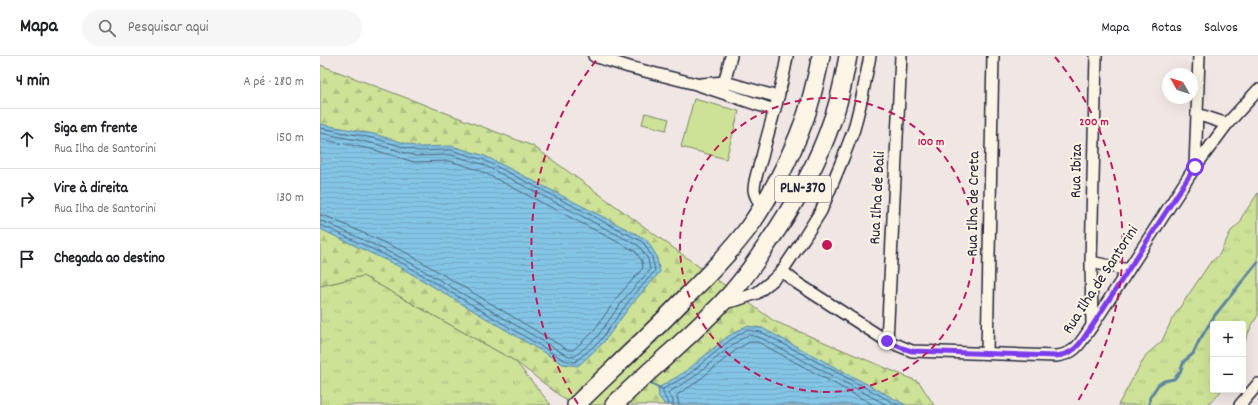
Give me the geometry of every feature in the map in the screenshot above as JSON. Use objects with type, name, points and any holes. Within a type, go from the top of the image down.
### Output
[{"type":"main road","name":"PLN-370","points":[[576,405],[705,278],[746,230],[762,206],[792,150],[805,120],[821,56]]},
{"type":"main road","name":"PLN-370","points":[[614,405],[722,303],[748,274],[785,219],[803,188],[820,153],[833,120],[848,56]]},
{"type":"street","points":[[594,56],[630,61],[696,84],[724,87],[778,97]]},
{"type":"street","points":[[724,87],[731,56]]},
{"type":"street","points":[[762,206],[756,199],[754,190],[784,74],[786,56]]},
{"type":"street","points":[[722,303],[737,300],[757,293],[773,280],[782,270],[821,211],[854,129],[870,56]]},
{"type":"street","name":"Rua Ilha de Bali","points":[[887,341],[901,56]]},
{"type":"street","name":"Rua Ilha de Creta","points":[[987,353],[993,56]]},
{"type":"street","name":"Rua Ibiza","points":[[1092,326],[1091,262],[1096,56]]},
{"type":"street","points":[[1195,167],[1199,56]]},
{"type":"street","points":[[724,87],[774,110]]},
{"type":"street","name":"Rua Ilha de Santorini","points":[[782,270],[797,283],[887,341],[912,351],[1063,355],[1070,353],[1076,348],[1092,326],[1195,167],[1227,124],[1258,90]]},
{"type":"street","points":[[1197,114],[1227,124]]},
{"type":"street","points":[[1091,262],[1128,270]]},
{"type":"street","points":[[1240,405],[1258,384]]},
{"type":"green space","points":[[320,65],[533,146],[774,321],[919,382],[934,405],[572,405],[515,361],[363,276],[320,286]]},
{"type":"green space","points":[[694,99],[739,111],[726,159],[681,147]]},
{"type":"green space","points":[[645,113],[669,119],[666,130],[642,124]]},
{"type":"green space","points":[[1258,193],[1258,315],[1246,339],[1246,321],[1210,321],[1210,393],[1219,393],[1205,405],[1118,405],[1146,355],[1162,341],[1172,319],[1210,263],[1219,255],[1231,231],[1242,221],[1241,218]]},
{"type":"green space","points":[[363,276],[515,361],[551,405],[320,405],[320,286]]},
{"type":"water","points":[[320,124],[374,134],[418,147],[452,146],[485,156],[646,239],[656,255],[660,272],[631,305],[603,343],[578,366],[563,364],[400,267],[320,229]]},
{"type":"water","points":[[746,326],[762,328],[906,405],[665,405],[659,397],[658,388],[685,372],[727,337]]},
{"type":"waterway","points":[[1149,405],[1150,397],[1158,385],[1164,381],[1174,379],[1180,372],[1184,361],[1193,354],[1215,315],[1258,262]]},
{"type":"waterway","points":[[652,384],[661,389]]},
{"type":"route","points":[[887,341],[912,351],[1056,356],[1070,353],[1076,348],[1092,326],[1195,167]]}]
